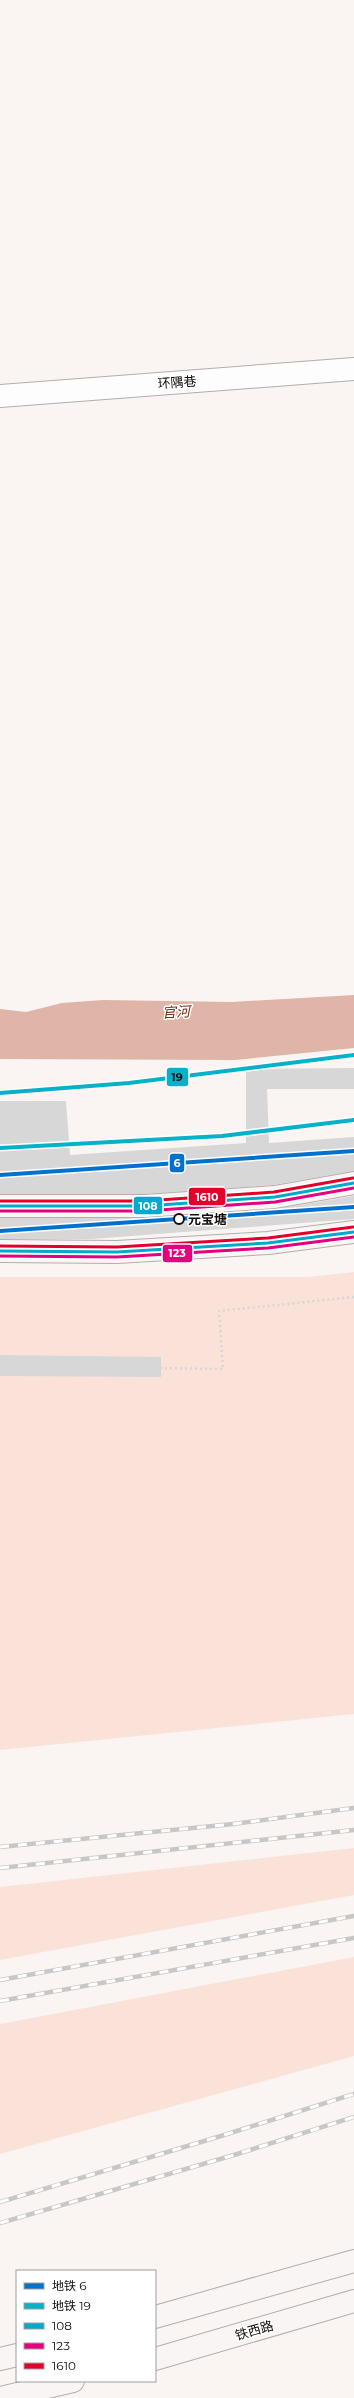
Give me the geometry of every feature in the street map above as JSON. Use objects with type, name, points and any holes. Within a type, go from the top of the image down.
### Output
[{"type":"main road","points":[[0,1206],[145,1206],[275,1197],[354,1183]]},
{"type":"main road","points":[[0,1251],[117,1252],[268,1243],[354,1232]]},
{"type":"main road","points":[[156,2317],[354,2261]]},
{"type":"main road","name":"铁西路","points":[[156,2359],[354,2301]]},
{"type":"main road","points":[[0,2359],[16,2355]]},
{"type":"main road","points":[[0,2398],[29,2394],[70,2382]]},
{"type":"street","name":"环隅巷","points":[[0,396],[354,369]]},
{"type":"path","points":[[0,1112],[53,1112]]},
{"type":"path","points":[[0,1366],[223,1369],[219,1311],[354,1297]]},
{"type":"shaded area","points":[[354,1272],[354,1714],[0,1750],[0,1277],[308,1277]]},
{"type":"shaded area","points":[[354,1848],[354,1895],[0,1960],[0,1887]]},
{"type":"shaded area","points":[[354,1957],[354,2056],[0,2154],[0,2024]]},
{"type":"water","name":"官河","points":[[354,995],[354,1048],[235,1060],[0,1059],[0,1009],[26,1012],[62,1003],[103,1000],[232,1002]]},
{"type":"building","points":[[354,1068],[354,1089],[267,1089],[269,1143],[354,1137],[354,1171],[273,1185],[145,1194],[0,1194],[0,1101],[66,1101],[70,1155],[246,1143],[246,1069]]},
{"type":"building","points":[[354,1196],[354,1219],[92,1239],[0,1239],[0,1218],[146,1218],[276,1209]]},
{"type":"building","points":[[0,1355],[161,1357],[161,1377],[0,1376]]},
{"type":"railway","points":[[0,1847],[233,1824],[354,1808]]},
{"type":"railway","points":[[0,1868],[354,1830]]},
{"type":"railway","points":[[0,1980],[354,1916]]},
{"type":"railway","points":[[0,2001],[354,1938]]},
{"type":"railway","points":[[0,2202],[221,2136],[354,2094]]},
{"type":"railway","points":[[0,2223],[234,2155],[354,2117]]},
{"type":"metro line","name":"19","points":[[0,1093],[129,1083],[354,1055]]},
{"type":"metro line","name":"19","points":[[0,1148],[222,1136],[354,1120]]},
{"type":"metro line","name":"6","points":[[0,1175],[354,1151]]},
{"type":"metro line","name":"6","points":[[0,1231],[354,1207]]},
{"type":"transit line","name":"1610","points":[[0,1201],[145,1201],[274,1192],[353,1178]]},
{"type":"transit line","name":"108","points":[[0,1206],[145,1206],[275,1197],[354,1183]]},
{"type":"transit line","name":"123","points":[[0,1211],[145,1211],[275,1202],[354,1188]]},
{"type":"transit line","name":"1610","points":[[0,1246],[117,1247],[268,1238],[353,1227]]},
{"type":"transit line","name":"108","points":[[0,1251],[117,1252],[268,1243],[354,1232]]},
{"type":"transit line","name":"123","points":[[0,1256],[117,1257],[268,1248],[354,1237]]},
{"type":"place","name":"元宝塘","points":[[179,1219]]}]
